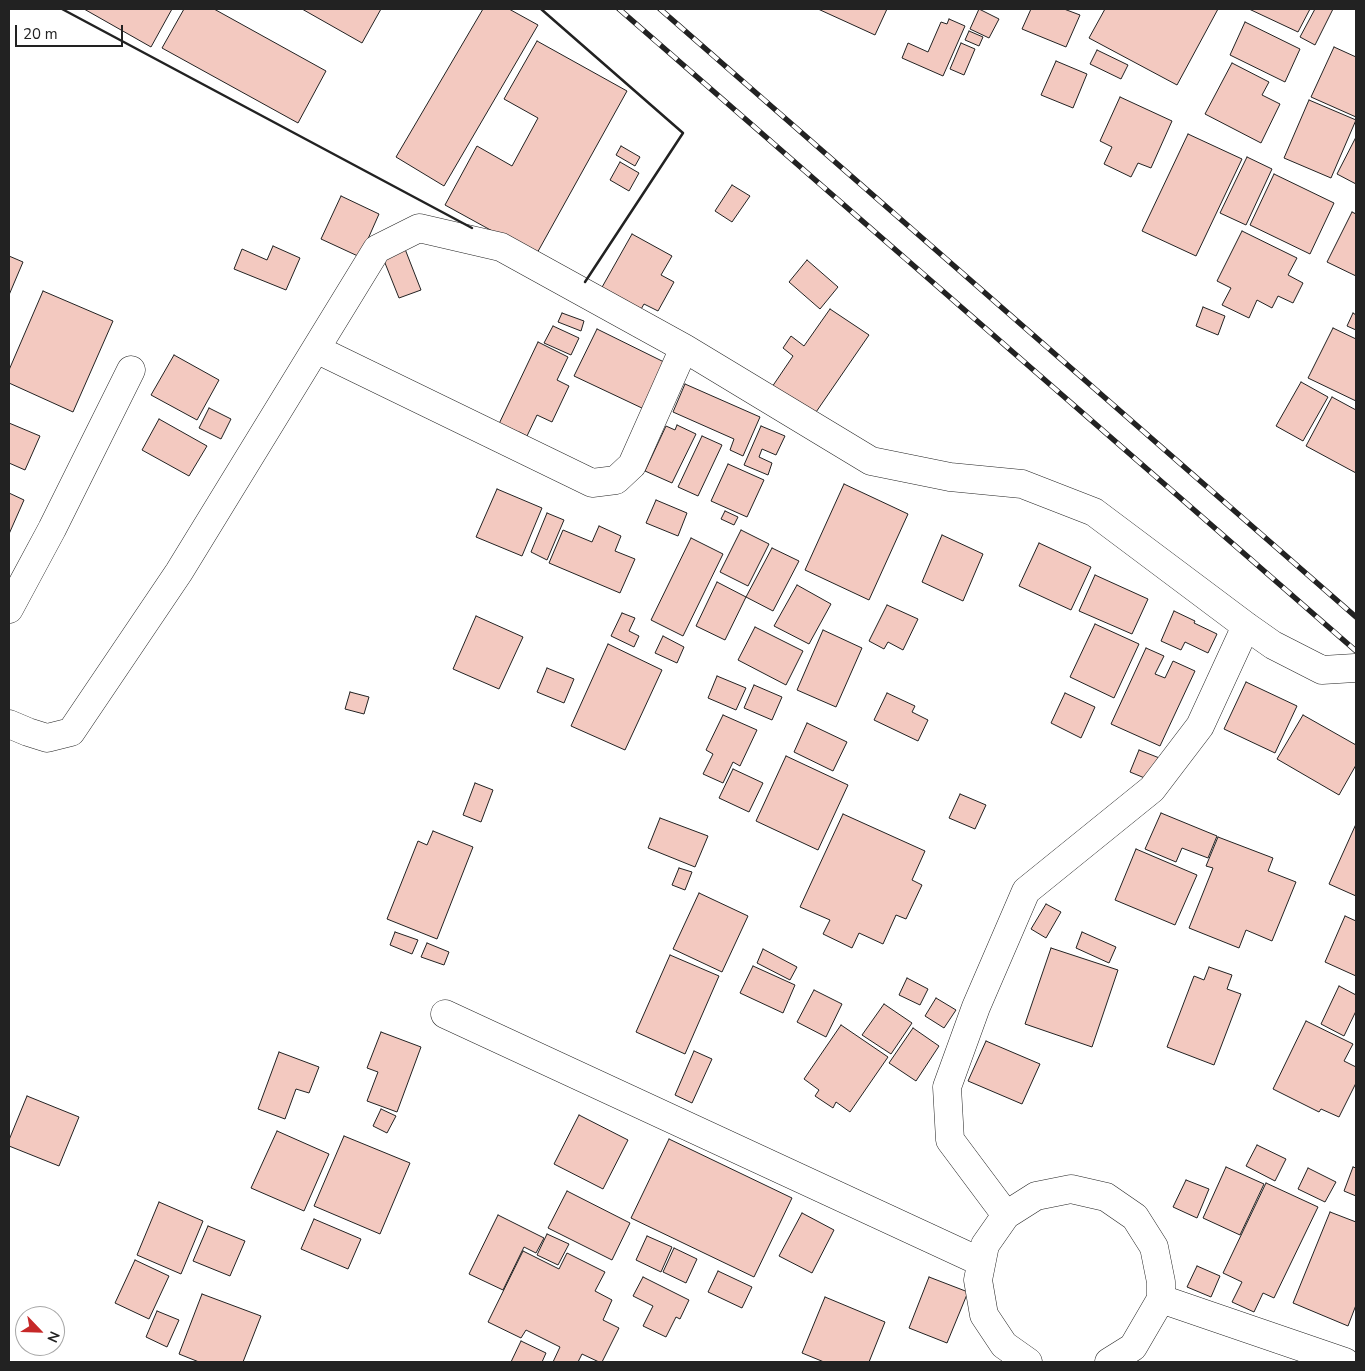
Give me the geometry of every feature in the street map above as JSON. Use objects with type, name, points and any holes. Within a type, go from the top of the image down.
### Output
[{"type":"street","points":[[9,724],[47,738],[71,732],[179,572],[377,249],[419,228],[501,247],[684,348],[871,460],[950,477],[1022,484],[1094,512],[1273,645],[1322,670],[1355,668]]},
{"type":"street","points":[[316,349],[592,483],[616,480],[632,466],[684,348]]},
{"type":"street","points":[[9,609],[52,530],[131,370]]},
{"type":"street","points":[[1006,1215],[950,1140],[947,1087],[976,1008],[1026,891],[1152,789],[1200,726],[1246,626]]},
{"type":"street","points":[[445,1014],[981,1262]]},
{"type":"street","points":[[1018,1359],[1004,1345],[984,1315],[978,1280],[985,1245],[1006,1215],[1036,1196],[1071,1189],[1106,1197],[1135,1217],[1154,1247],[1161,1282],[1161,1299],[1133,1347],[1109,1362]]},
{"type":"street","points":[[1161,1299],[1345,1362]]},
{"type":"building","points":[[84,9],[172,9],[151,47]]},
{"type":"building","points":[[184,9],[214,9],[326,71],[298,123],[162,48]]},
{"type":"building","points":[[302,9],[381,9],[362,43]]},
{"type":"building","points":[[483,9],[509,9],[538,25],[444,186],[396,157]]},
{"type":"building","points":[[818,9],[887,9],[875,35]]},
{"type":"building","points":[[979,9],[999,19],[989,38],[970,29]]},
{"type":"building","points":[[1031,9],[1064,9],[1080,15],[1066,47],[1022,29]]},
{"type":"building","points":[[1105,9],[1218,9],[1177,85],[1089,38]]},
{"type":"building","points":[[1249,9],[1310,9],[1298,32]]},
{"type":"building","points":[[1315,9],[1333,9],[1315,45],[1300,37]]},
{"type":"building","points":[[949,19],[965,26],[943,76],[902,58],[908,43],[928,52],[941,22],[947,24]]},
{"type":"building","points":[[1245,22],[1300,49],[1285,82],[1230,55]]},
{"type":"building","points":[[969,31],[983,37],[979,46],[965,40]]},
{"type":"building","points":[[537,41],[627,91],[536,255],[445,205],[477,146],[512,166],[538,118],[504,99]]},
{"type":"building","points":[[961,43],[975,49],[964,75],[950,69]]},
{"type":"building","points":[[1334,47],[1356,57],[1356,117],[1311,97]]},
{"type":"building","points":[[1097,50],[1128,65],[1121,79],[1090,64]]},
{"type":"building","points":[[1056,61],[1087,74],[1073,108],[1041,95]]},
{"type":"building","points":[[1232,63],[1269,82],[1262,95],[1280,104],[1261,143],[1205,114]]},
{"type":"building","points":[[1120,97],[1172,121],[1151,168],[1138,163],[1131,177],[1104,164],[1112,147],[1100,141]]},
{"type":"building","points":[[1309,100],[1356,120],[1331,178],[1284,158]]},
{"type":"building","points":[[1188,134],[1242,159],[1196,256],[1142,231]]},
{"type":"building","points":[[1356,137],[1356,184],[1337,174]]},
{"type":"building","points":[[621,146],[640,157],[635,166],[616,155]]},
{"type":"building","points":[[1247,157],[1272,169],[1246,225],[1220,213]]},
{"type":"building","points":[[620,162],[639,173],[629,191],[610,180]]},
{"type":"building","points":[[1274,174],[1334,203],[1310,254],[1250,225]]},
{"type":"building","points":[[732,185],[750,196],[732,222],[715,211]]},
{"type":"building","points":[[341,196],[379,214],[360,257],[321,239]]},
{"type":"building","points":[[1352,212],[1356,214],[1356,276],[1327,262]]},
{"type":"building","points":[[1242,231],[1297,258],[1288,275],[1303,283],[1293,303],[1278,296],[1272,308],[1257,300],[1249,318],[1222,305],[1231,288],[1217,281]]},
{"type":"building","points":[[632,234],[672,256],[661,275],[674,282],[658,311],[644,304],[640,311],[601,289]]},
{"type":"building","points":[[273,246],[300,258],[286,290],[234,269],[242,249],[267,260]]},
{"type":"building","points":[[405,249],[421,290],[399,298],[383,258]]},
{"type":"building","points":[[9,256],[23,262],[9,295]]},
{"type":"building","points":[[807,260],[838,287],[820,309],[789,282]]},
{"type":"building","points":[[43,291],[113,321],[73,412],[9,383],[9,370]]},
{"type":"building","points":[[1203,307],[1225,316],[1218,335],[1196,326]]},
{"type":"building","points":[[830,309],[869,335],[814,415],[772,387],[793,356],[783,348],[791,336],[804,346]]},
{"type":"building","points":[[562,313],[584,321],[581,331],[558,322]]},
{"type":"building","points":[[1353,313],[1356,315],[1356,330],[1347,326]]},
{"type":"building","points":[[553,326],[579,338],[571,355],[544,343]]},
{"type":"building","points":[[1333,328],[1356,339],[1356,401],[1308,378]]},
{"type":"building","points":[[597,329],[666,363],[644,409],[574,376]]},
{"type":"building","points":[[538,342],[568,357],[557,380],[569,386],[552,422],[537,415],[527,436],[519,432],[516,438],[497,428]]},
{"type":"building","points":[[174,355],[219,380],[197,420],[151,395]]},
{"type":"building","points":[[1301,382],[1328,397],[1303,441],[1276,426]]},
{"type":"building","points":[[685,384],[760,417],[743,456],[730,450],[734,439],[673,412]]},
{"type":"building","points":[[1332,397],[1356,410],[1356,473],[1306,446]]},
{"type":"building","points":[[209,408],[231,419],[221,439],[199,428]]},
{"type":"building","points":[[159,419],[207,446],[189,476],[142,450]]},
{"type":"building","points":[[9,423],[40,436],[25,470],[9,463]]},
{"type":"building","points":[[677,425],[696,434],[672,483],[645,471],[666,426],[675,430]]},
{"type":"building","points":[[761,426],[785,436],[776,455],[762,449],[759,457],[772,463],[768,475],[744,465]]},
{"type":"building","points":[[702,436],[722,445],[698,496],[678,487]]},
{"type":"building","points":[[728,464],[764,480],[747,517],[711,501]]},
{"type":"building","points":[[844,484],[908,514],[869,600],[805,570]]},
{"type":"building","points":[[497,489],[542,508],[522,556],[476,537]]},
{"type":"building","points":[[9,493],[24,500],[9,534]]},
{"type":"building","points":[[656,500],[687,513],[678,536],[646,523]]},
{"type":"building","points":[[725,511],[738,517],[734,525],[721,519]]},
{"type":"building","points":[[547,513],[564,520],[547,560],[531,552]]},
{"type":"building","points":[[599,526],[621,536],[615,551],[635,559],[620,593],[549,563],[563,530],[592,542]]},
{"type":"building","points":[[741,530],[769,544],[748,586],[720,572]]},
{"type":"building","points":[[942,535],[983,554],[963,601],[922,582]]},
{"type":"building","points":[[691,538],[723,554],[683,636],[651,620]]},
{"type":"building","points":[[1039,543],[1091,567],[1071,610],[1019,586]]},
{"type":"building","points":[[772,548],[799,561],[773,611],[746,597]]},
{"type":"building","points":[[1095,575],[1148,599],[1132,634],[1079,611]]},
{"type":"building","points":[[717,582],[746,597],[725,640],[696,626]]},
{"type":"building","points":[[797,585],[831,604],[809,644],[774,626]]},
{"type":"building","points":[[887,605],[918,619],[903,650],[888,642],[884,649],[869,641]]},
{"type":"building","points":[[1174,611],[1217,634],[1208,653],[1185,642],[1181,650],[1161,641]]},
{"type":"building","points":[[622,613],[635,618],[629,631],[639,636],[634,647],[611,636]]},
{"type":"building","points":[[476,616],[523,637],[499,689],[453,669]]},
{"type":"building","points":[[1095,624],[1139,644],[1114,698],[1070,677]]},
{"type":"building","points":[[755,627],[803,651],[786,685],[738,660]]},
{"type":"building","points":[[823,630],[862,648],[836,707],[797,690]]},
{"type":"building","points":[[663,636],[684,647],[677,663],[655,653]]},
{"type":"building","points":[[608,644],[662,670],[625,750],[571,726]]},
{"type":"building","points":[[1146,648],[1164,656],[1155,674],[1165,678],[1173,661],[1195,671],[1160,746],[1111,724]]},
{"type":"building","points":[[547,668],[574,679],[564,703],[537,692]]},
{"type":"building","points":[[717,676],[746,688],[736,710],[708,698]]},
{"type":"building","points":[[1246,682],[1297,706],[1275,753],[1224,729]]},
{"type":"building","points":[[754,685],[782,697],[772,720],[744,708]]},
{"type":"building","points":[[350,692],[369,697],[364,714],[345,709]]},
{"type":"building","points":[[887,693],[915,706],[912,712],[928,720],[918,741],[874,720]]},
{"type":"building","points":[[1065,693],[1095,707],[1081,738],[1051,723]]},
{"type":"building","points":[[723,715],[757,730],[740,766],[733,762],[723,783],[703,774],[713,754],[706,750]]},
{"type":"building","points":[[1303,715],[1356,745],[1356,765],[1339,795],[1277,759]]},
{"type":"building","points":[[807,723],[847,742],[833,771],[794,752]]},
{"type":"building","points":[[1139,750],[1162,759],[1152,781],[1130,772]]},
{"type":"building","points":[[786,756],[848,785],[818,850],[756,821]]},
{"type":"building","points":[[733,769],[763,783],[749,812],[719,798]]},
{"type":"building","points":[[475,783],[493,790],[481,822],[463,815]]},
{"type":"building","points":[[960,794],[986,805],[975,829],[949,818]]},
{"type":"building","points":[[1161,813],[1217,836],[1208,858],[1182,848],[1176,862],[1145,849]]},
{"type":"building","points":[[843,814],[925,851],[912,880],[922,885],[906,919],[896,915],[883,944],[859,933],[852,948],[823,934],[830,920],[800,907]]},
{"type":"building","points":[[660,818],[708,836],[695,867],[648,848]]},
{"type":"building","points":[[1356,824],[1356,896],[1329,884]]},
{"type":"building","points":[[433,831],[473,847],[437,939],[387,919],[418,841],[427,845]]},
{"type":"building","points":[[1218,837],[1273,858],[1268,871],[1296,882],[1272,941],[1246,930],[1239,948],[1189,928],[1213,868],[1206,866]]},
{"type":"building","points":[[1136,849],[1197,875],[1175,925],[1115,900]]},
{"type":"building","points":[[679,868],[692,872],[685,890],[672,885]]},
{"type":"building","points":[[699,893],[748,916],[722,972],[673,949]]},
{"type":"building","points":[[1046,904],[1061,912],[1046,938],[1031,929]]},
{"type":"building","points":[[1345,916],[1356,921],[1356,976],[1325,962]]},
{"type":"building","points":[[395,932],[418,940],[412,954],[390,945]]},
{"type":"building","points":[[1082,932],[1116,947],[1109,963],[1076,948]]},
{"type":"building","points":[[427,943],[449,952],[444,965],[421,957]]},
{"type":"building","points":[[1051,948],[1118,970],[1092,1047],[1025,1024]]},
{"type":"building","points":[[763,949],[797,967],[790,980],[757,963]]},
{"type":"building","points":[[670,955],[719,976],[685,1054],[636,1032]]},
{"type":"building","points":[[753,966],[795,985],[783,1013],[740,993]]},
{"type":"building","points":[[1209,967],[1232,975],[1227,989],[1241,994],[1214,1065],[1167,1047],[1194,976],[1204,980]]},
{"type":"building","points":[[907,978],[928,989],[920,1005],[899,995]]},
{"type":"building","points":[[1339,986],[1356,995],[1356,1011],[1344,1036],[1321,1024]]},
{"type":"building","points":[[814,990],[842,1004],[826,1037],[797,1022]]},
{"type":"building","points":[[936,998],[956,1010],[944,1028],[925,1016]]},
{"type":"building","points":[[884,1004],[912,1023],[891,1054],[862,1035]]},
{"type":"building","points":[[1306,1021],[1353,1044],[1344,1061],[1356,1067],[1356,1083],[1339,1117],[1321,1109],[1319,1112],[1273,1089]]},
{"type":"building","points":[[841,1025],[888,1057],[850,1112],[836,1102],[833,1108],[815,1096],[819,1090],[804,1079]]},
{"type":"building","points":[[913,1028],[939,1046],[916,1081],[889,1063]]},
{"type":"building","points":[[381,1032],[421,1047],[397,1112],[367,1101],[378,1072],[367,1068]]},
{"type":"building","points":[[986,1041],[1040,1064],[1022,1104],[968,1081]]},
{"type":"building","points":[[694,1051],[712,1059],[692,1103],[675,1095]]},
{"type":"building","points":[[279,1052],[319,1067],[309,1093],[296,1089],[285,1119],[258,1109]]},
{"type":"building","points":[[27,1096],[79,1117],[59,1166],[9,1146],[9,1140]]},
{"type":"building","points":[[381,1109],[396,1116],[387,1133],[373,1126]]},
{"type":"building","points":[[579,1115],[628,1140],[603,1189],[554,1164]]},
{"type":"building","points":[[277,1131],[329,1154],[304,1211],[251,1188]]},
{"type":"building","points":[[344,1136],[410,1163],[380,1234],[314,1206]]},
{"type":"building","points":[[669,1139],[792,1198],[754,1277],[631,1218]]},
{"type":"building","points":[[1257,1145],[1286,1159],[1275,1181],[1246,1166]]},
{"type":"building","points":[[1226,1167],[1264,1184],[1240,1235],[1203,1218]]},
{"type":"building","points":[[1353,1167],[1356,1168],[1356,1196],[1344,1191]]},
{"type":"building","points":[[1308,1168],[1336,1182],[1325,1202],[1298,1189]]},
{"type":"building","points":[[1186,1180],[1209,1189],[1197,1218],[1173,1207]]},
{"type":"building","points":[[1266,1183],[1318,1207],[1274,1298],[1263,1293],[1254,1312],[1232,1302],[1242,1282],[1223,1273]]},
{"type":"building","points":[[567,1191],[630,1223],[612,1260],[548,1228]]},
{"type":"building","points":[[159,1202],[203,1221],[181,1274],[137,1255]]},
{"type":"building","points":[[1330,1212],[1356,1222],[1356,1305],[1348,1326],[1293,1303]]},
{"type":"building","points":[[802,1213],[834,1230],[812,1273],[779,1256]]},
{"type":"building","points":[[498,1215],[544,1238],[536,1253],[524,1247],[503,1290],[469,1274]]},
{"type":"building","points":[[314,1219],[361,1239],[348,1269],[301,1249]]},
{"type":"building","points":[[208,1226],[245,1241],[230,1276],[193,1261]]},
{"type":"building","points":[[547,1234],[569,1244],[558,1265],[537,1255]]},
{"type":"building","points":[[647,1236],[672,1247],[661,1272],[636,1260]]},
{"type":"building","points":[[674,1248],[697,1259],[686,1283],[663,1272]]},
{"type":"building","points":[[523,1251],[559,1269],[567,1253],[605,1272],[595,1291],[612,1300],[603,1320],[619,1328],[602,1362],[582,1354],[578,1362],[553,1362],[560,1347],[526,1330],[521,1338],[488,1322]]},
{"type":"building","points":[[135,1260],[169,1276],[149,1319],[115,1303]]},
{"type":"building","points":[[1197,1266],[1220,1276],[1211,1297],[1187,1287]]},
{"type":"building","points":[[718,1271],[752,1287],[742,1308],[708,1292]]},
{"type":"building","points":[[643,1277],[689,1300],[680,1319],[676,1317],[666,1337],[643,1326],[653,1306],[633,1296]]},
{"type":"building","points":[[929,1277],[968,1292],[947,1343],[909,1328]]},
{"type":"building","points":[[202,1294],[261,1316],[243,1362],[199,1362],[179,1354]]},
{"type":"building","points":[[825,1297],[885,1322],[869,1362],[824,1362],[802,1353]]},
{"type":"building","points":[[157,1311],[179,1320],[167,1347],[146,1337]]},
{"type":"building","points":[[521,1341],[546,1353],[542,1362],[511,1362]]},
{"type":"railway","points":[[619,9],[1356,651]]},
{"type":"railway","points":[[660,9],[1356,617]]},
{"type":"wall","points":[[62,9],[472,228]]},
{"type":"wall","points":[[541,9],[683,133],[585,282]]}]
